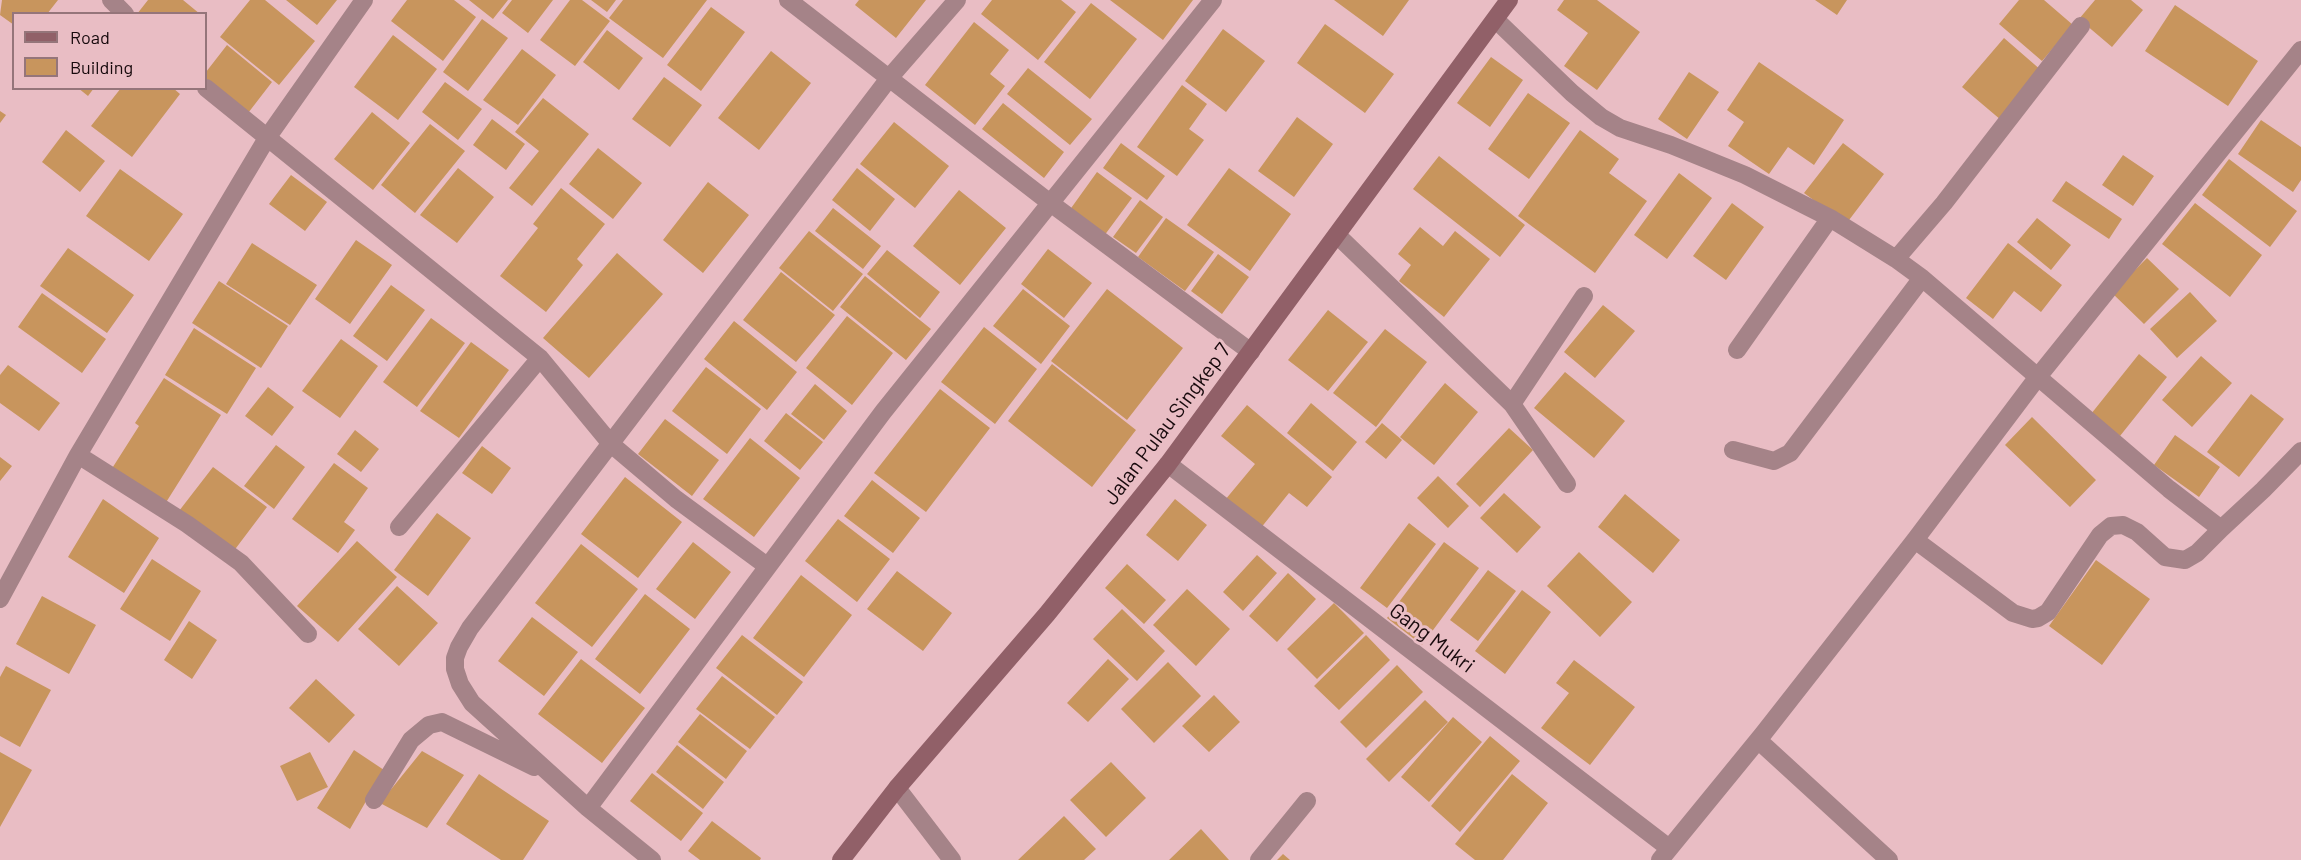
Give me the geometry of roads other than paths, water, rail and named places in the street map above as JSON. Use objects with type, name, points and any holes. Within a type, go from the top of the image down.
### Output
[{"type":"street","points":[[111,0],[123,12]]},
{"type":"street","points":[[0,599],[78,455],[267,138],[364,0]]},
{"type":"street","points":[[788,0],[1049,202],[1251,352]]},
{"type":"street","points":[[652,860],[628,852],[588,808],[472,703],[460,684],[455,669],[455,658],[470,628],[890,77],[957,0]]},
{"type":"street","points":[[588,808],[883,412],[1213,0]]},
{"type":"street","name":"Jalan Pulau Singkep 7","points":[[841,860],[897,788],[1047,614],[1168,464],[1509,0]]},
{"type":"street","points":[[1496,20],[1572,93],[1601,117],[1620,128],[1671,145],[1745,175],[1830,218],[1922,278],[2169,489],[2221,529]]},
{"type":"street","points":[[1896,260],[1944,203],[2080,26]]},
{"type":"street","points":[[1665,854],[1915,540],[2037,378],[2301,50]]},
{"type":"street","points":[[207,89],[540,358],[611,444],[676,499],[767,566]]},
{"type":"street","points":[[1737,350],[1830,218]]},
{"type":"street","points":[[1337,235],[1512,404],[1566,484]]},
{"type":"street","points":[[1733,450],[1774,461],[1790,453],[1922,278]]},
{"type":"street","points":[[1512,404],[1584,296]]},
{"type":"street","points":[[399,527],[540,358]]},
{"type":"street","points":[[1915,540],[2013,613],[2032,619],[2038,618],[2048,612],[2100,535],[2111,526],[2123,525],[2137,532],[2165,557],[2185,561],[2197,553],[2301,451]]},
{"type":"street","points":[[78,455],[186,524],[241,564],[308,634]]},
{"type":"street","name":"Gang Mukri","points":[[1168,464],[1665,854]]},
{"type":"street","points":[[374,800],[411,741],[429,725],[442,722],[555,777]]},
{"type":"street","points":[[1758,740],[1889,860]]},
{"type":"street","points":[[897,788],[952,860]]},
{"type":"street","points":[[1259,860],[1307,801]]}]
